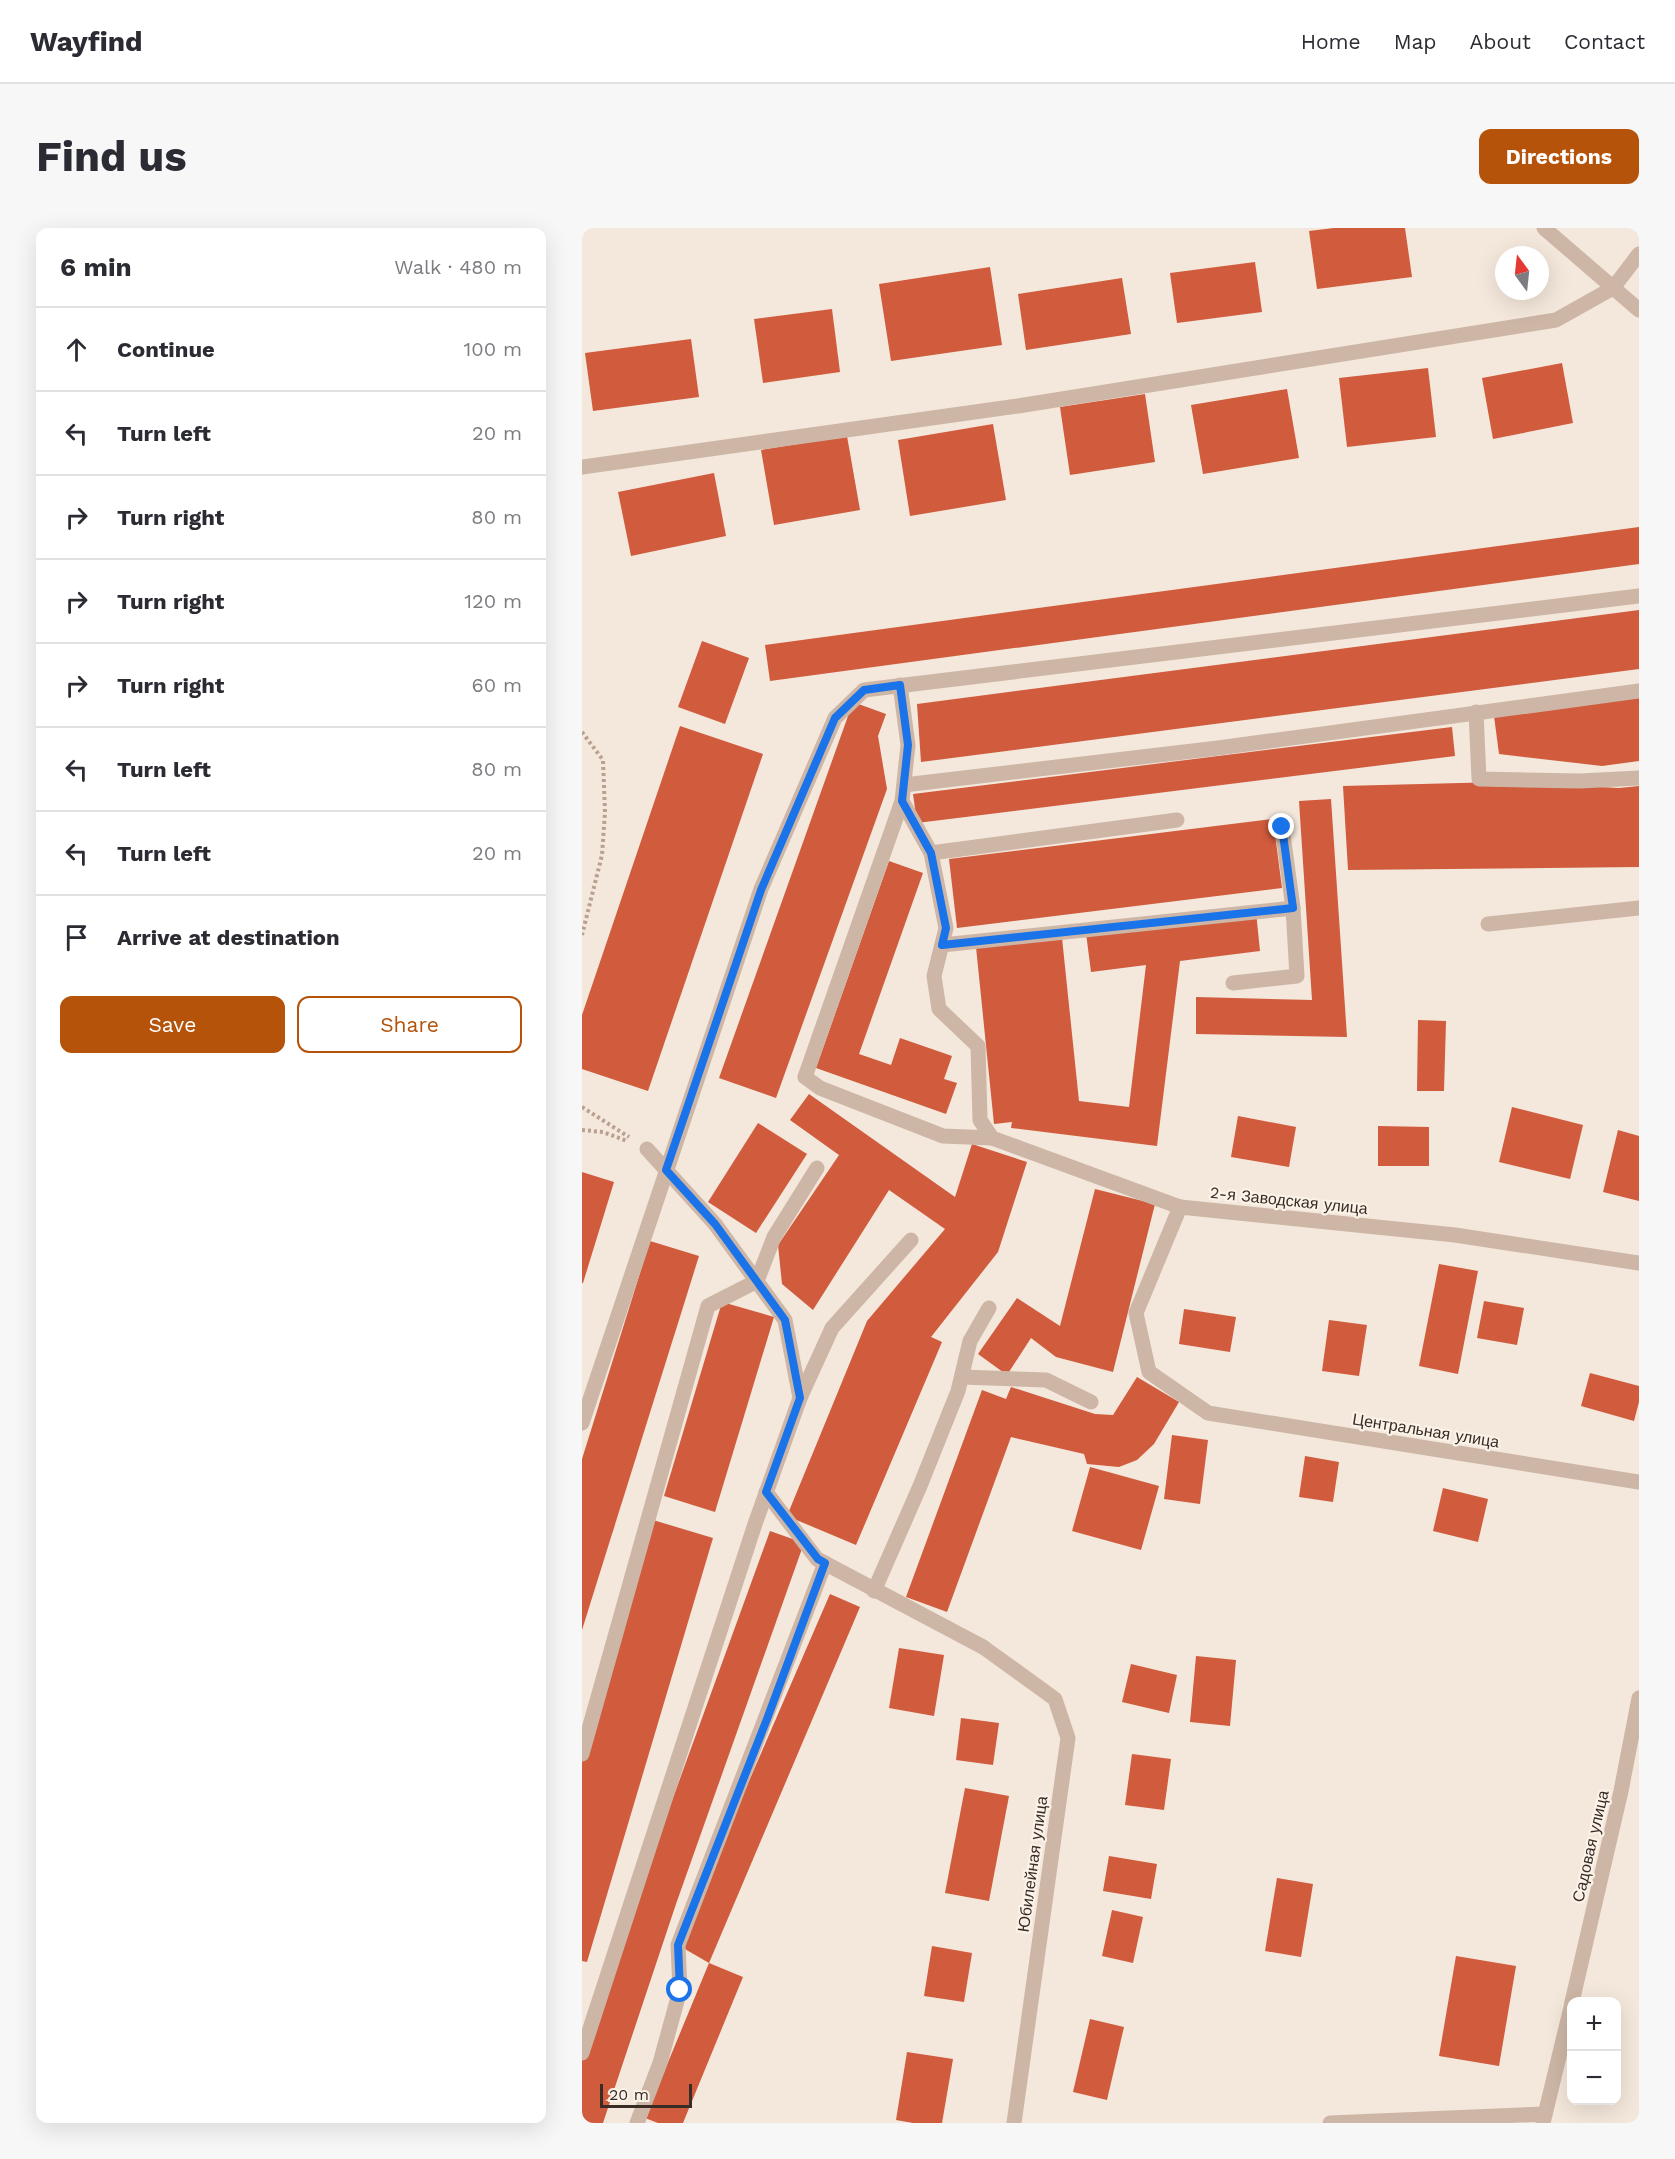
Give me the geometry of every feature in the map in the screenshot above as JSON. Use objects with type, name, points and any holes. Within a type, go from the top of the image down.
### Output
[{"type":"street","points":[[1544,228],[1639,310]]},
{"type":"street","points":[[582,467],[1018,406],[1556,320],[1613,288],[1639,254]]},
{"type":"street","points":[[582,1423],[761,890],[835,718],[864,690],[1639,596]]},
{"type":"street","points":[[900,685],[908,745],[902,801],[931,853],[946,928],[934,975],[939,1009],[978,1046],[980,1120],[992,1138]]},
{"type":"street","points":[[904,785],[1218,748],[1639,690]]},
{"type":"street","points":[[1476,712],[1479,779],[1580,782],[1639,778]]},
{"type":"street","name":"2-я Заводская улица","points":[[902,801],[805,1077],[820,1088],[943,1136],[992,1138],[1180,1207],[1455,1235],[1639,1263]]},
{"type":"street","points":[[931,853],[1177,820]]},
{"type":"street","points":[[1233,983],[1297,976],[1293,908],[1282,827]]},
{"type":"street","points":[[942,945],[1293,908]]},
{"type":"street","points":[[1488,924],[1639,908]]},
{"type":"street","points":[[647,1149],[715,1224],[785,1320],[800,1398]]},
{"type":"street","points":[[582,1754],[708,1306],[757,1281],[774,1237],[817,1168]]},
{"type":"street","name":"Центральная улица","points":[[1180,1207],[1136,1313],[1149,1372],[1208,1413],[1639,1482]]},
{"type":"street","points":[[582,2054],[766,1492],[800,1398],[832,1328],[911,1240]]},
{"type":"street","points":[[874,1591],[958,1391],[970,1341],[989,1308]]},
{"type":"street","points":[[962,1377],[1046,1380],[1091,1402]]},
{"type":"street","name":"Юбилейная улица","points":[[766,1492],[818,1559],[874,1591],[983,1647],[1055,1699],[1068,1738],[1014,2123]]},
{"type":"street","points":[[637,2123],[660,2063],[680,1990],[678,1945],[767,1719],[825,1563]]},
{"type":"street","name":"Садовая улица","points":[[1573,1997],[1621,1791],[1639,1698]]},
{"type":"street","name":"Садовая улица","points":[[1544,2119],[1567,2023]]},
{"type":"street","points":[[1330,2123],[1544,2119]]},
{"type":"path","points":[[582,732],[603,760],[605,812],[602,855],[582,935]]},
{"type":"path","points":[[582,1107],[647,1149]]},
{"type":"path","points":[[582,1130],[603,1132],[647,1149]]},
{"type":"building","points":[[1334,228],[1405,228],[1412,277],[1317,289],[1309,231]]},
{"type":"building","points":[[1255,262],[1262,312],[1177,323],[1170,273]]},
{"type":"building","points":[[990,267],[1002,345],[891,361],[879,284]]},
{"type":"building","points":[[1122,278],[1131,334],[1026,350],[1018,294]]},
{"type":"building","points":[[832,309],[840,372],[763,383],[754,319]]},
{"type":"building","points":[[691,339],[699,397],[593,411],[585,353]]},
{"type":"building","points":[[1562,363],[1573,423],[1493,439],[1482,378]]},
{"type":"building","points":[[1428,368],[1436,437],[1347,447],[1339,378]]},
{"type":"building","points":[[1287,389],[1299,458],[1203,474],[1191,405]]},
{"type":"building","points":[[1145,394],[1155,462],[1070,475],[1060,407]]},
{"type":"building","points":[[993,424],[1006,500],[910,516],[898,440]]},
{"type":"building","points":[[847,436],[860,510],[774,525],[761,450]]},
{"type":"building","points":[[714,473],[726,536],[631,556],[618,492]]},
{"type":"building","points":[[1639,527],[1639,564],[770,681],[765,645]]},
{"type":"building","points":[[1639,610],[1639,669],[921,762],[917,704]]},
{"type":"building","points":[[702,641],[749,658],[725,724],[678,707]]},
{"type":"building","points":[[1639,696],[1639,761],[1602,766],[1499,754],[1494,716]]},
{"type":"building","points":[[853,702],[886,714],[878,736],[887,789],[776,1098],[719,1078]]},
{"type":"building","points":[[680,726],[763,754],[648,1091],[582,1069],[582,1015]]},
{"type":"building","points":[[1452,727],[1455,756],[917,823],[913,794]]},
{"type":"building","points":[[1500,782],[1619,788],[1639,786],[1639,867],[1348,870],[1343,786]]},
{"type":"building","points":[[1331,799],[1347,1037],[1196,1034],[1196,997],[1312,1000],[1299,801]]},
{"type":"building","points":[[1273,819],[1282,888],[957,928],[949,859]]},
{"type":"building","points":[[889,861],[923,873],[859,1054],[891,1065],[900,1038],[952,1056],[944,1079],[957,1083],[946,1114],[816,1068]]},
{"type":"building","points":[[1256,912],[1260,951],[1180,961],[1157,1146],[1011,1128],[1012,1122],[994,1124],[976,947],[1062,938],[1079,1101],[1129,1107],[1146,965],[1091,972],[1086,933]]},
{"type":"building","points":[[1418,1020],[1446,1021],[1444,1091],[1417,1091]]},
{"type":"building","points":[[809,1094],[955,1197],[972,1144],[1027,1162],[998,1252],[931,1337],[942,1342],[856,1545],[787,1516],[867,1321],[945,1229],[889,1190],[813,1310],[782,1284],[778,1245],[839,1155],[790,1120]]},
{"type":"building","points":[[1512,1107],[1583,1125],[1570,1179],[1499,1162]]},
{"type":"building","points":[[1238,1116],[1296,1127],[1289,1167],[1231,1157]]},
{"type":"building","points":[[758,1123],[807,1154],[756,1233],[708,1202]]},
{"type":"building","points":[[1378,1126],[1429,1127],[1429,1166],[1378,1166]]},
{"type":"building","points":[[1618,1130],[1639,1136],[1639,1201],[1603,1192]]},
{"type":"building","points":[[582,1172],[614,1182],[583,1283],[582,1283]]},
{"type":"building","points":[[1095,1189],[1155,1204],[1113,1372],[1056,1357],[1031,1338],[1007,1375],[978,1354],[1017,1298],[1060,1326]]},
{"type":"building","points":[[650,1241],[699,1256],[582,1630],[582,1459]]},
{"type":"building","points":[[1439,1264],[1478,1271],[1458,1374],[1419,1366]]},
{"type":"building","points":[[1484,1301],[1524,1308],[1517,1345],[1477,1338]]},
{"type":"building","points":[[722,1302],[774,1317],[715,1512],[664,1496]]},
{"type":"building","points":[[1184,1309],[1236,1317],[1230,1352],[1179,1344]]},
{"type":"building","points":[[1329,1320],[1367,1325],[1359,1376],[1322,1371]]},
{"type":"building","points":[[1590,1373],[1639,1386],[1639,1402],[1634,1421],[1581,1406]]},
{"type":"building","points":[[1137,1377],[1179,1402],[1154,1444],[1137,1460],[1119,1467],[1087,1464],[1084,1454],[1011,1437],[947,1612],[906,1597],[982,1390],[1006,1399],[1011,1387],[1095,1414],[1113,1415]]},
{"type":"building","points":[[1172,1435],[1208,1440],[1200,1504],[1164,1499]]},
{"type":"building","points":[[1305,1456],[1339,1462],[1333,1502],[1299,1497]]},
{"type":"building","points":[[1090,1467],[1159,1486],[1141,1550],[1072,1531]]},
{"type":"building","points":[[1443,1488],[1488,1499],[1478,1542],[1433,1531]]},
{"type":"building","points":[[653,1520],[713,1538],[587,1962],[582,1961],[582,1761]]},
{"type":"building","points":[[770,1531],[804,1543],[676,1904],[603,2123],[582,2123],[582,2060],[605,1985]]},
{"type":"building","points":[[830,1594],[860,1607],[709,1963],[678,1945]]},
{"type":"building","points":[[899,1648],[944,1655],[934,1716],[889,1708]]},
{"type":"building","points":[[1196,1656],[1236,1660],[1230,1726],[1190,1722]]},
{"type":"building","points":[[1131,1664],[1177,1675],[1169,1713],[1122,1702]]},
{"type":"building","points":[[961,1718],[999,1723],[993,1765],[956,1760]]},
{"type":"building","points":[[1132,1754],[1171,1759],[1164,1810],[1125,1805]]},
{"type":"building","points":[[965,1788],[1009,1796],[989,1901],[945,1893]]},
{"type":"building","points":[[1109,1856],[1157,1864],[1151,1899],[1103,1891]]},
{"type":"building","points":[[1277,1878],[1313,1884],[1301,1957],[1265,1951]]},
{"type":"building","points":[[1112,1910],[1143,1917],[1133,1963],[1102,1956]]},
{"type":"building","points":[[932,1946],[972,1953],[964,2002],[924,1996]]},
{"type":"building","points":[[1456,1956],[1516,1966],[1499,2066],[1439,2056]]},
{"type":"building","points":[[709,1963],[743,1977],[683,2123],[658,2123],[645,2118]]},
{"type":"building","points":[[1090,2019],[1124,2027],[1107,2100],[1073,2092]]},
{"type":"building","points":[[907,2052],[953,2059],[942,2123],[913,2123],[896,2120]]},
{"type":"route","points":[[680,1990],[678,1945],[767,1719],[825,1563],[818,1559],[766,1492],[800,1398],[785,1320],[715,1224],[666,1170],[761,890],[835,718],[864,690],[900,685],[908,745],[902,801],[931,853],[946,928],[942,945],[1293,908],[1282,827]]}]
